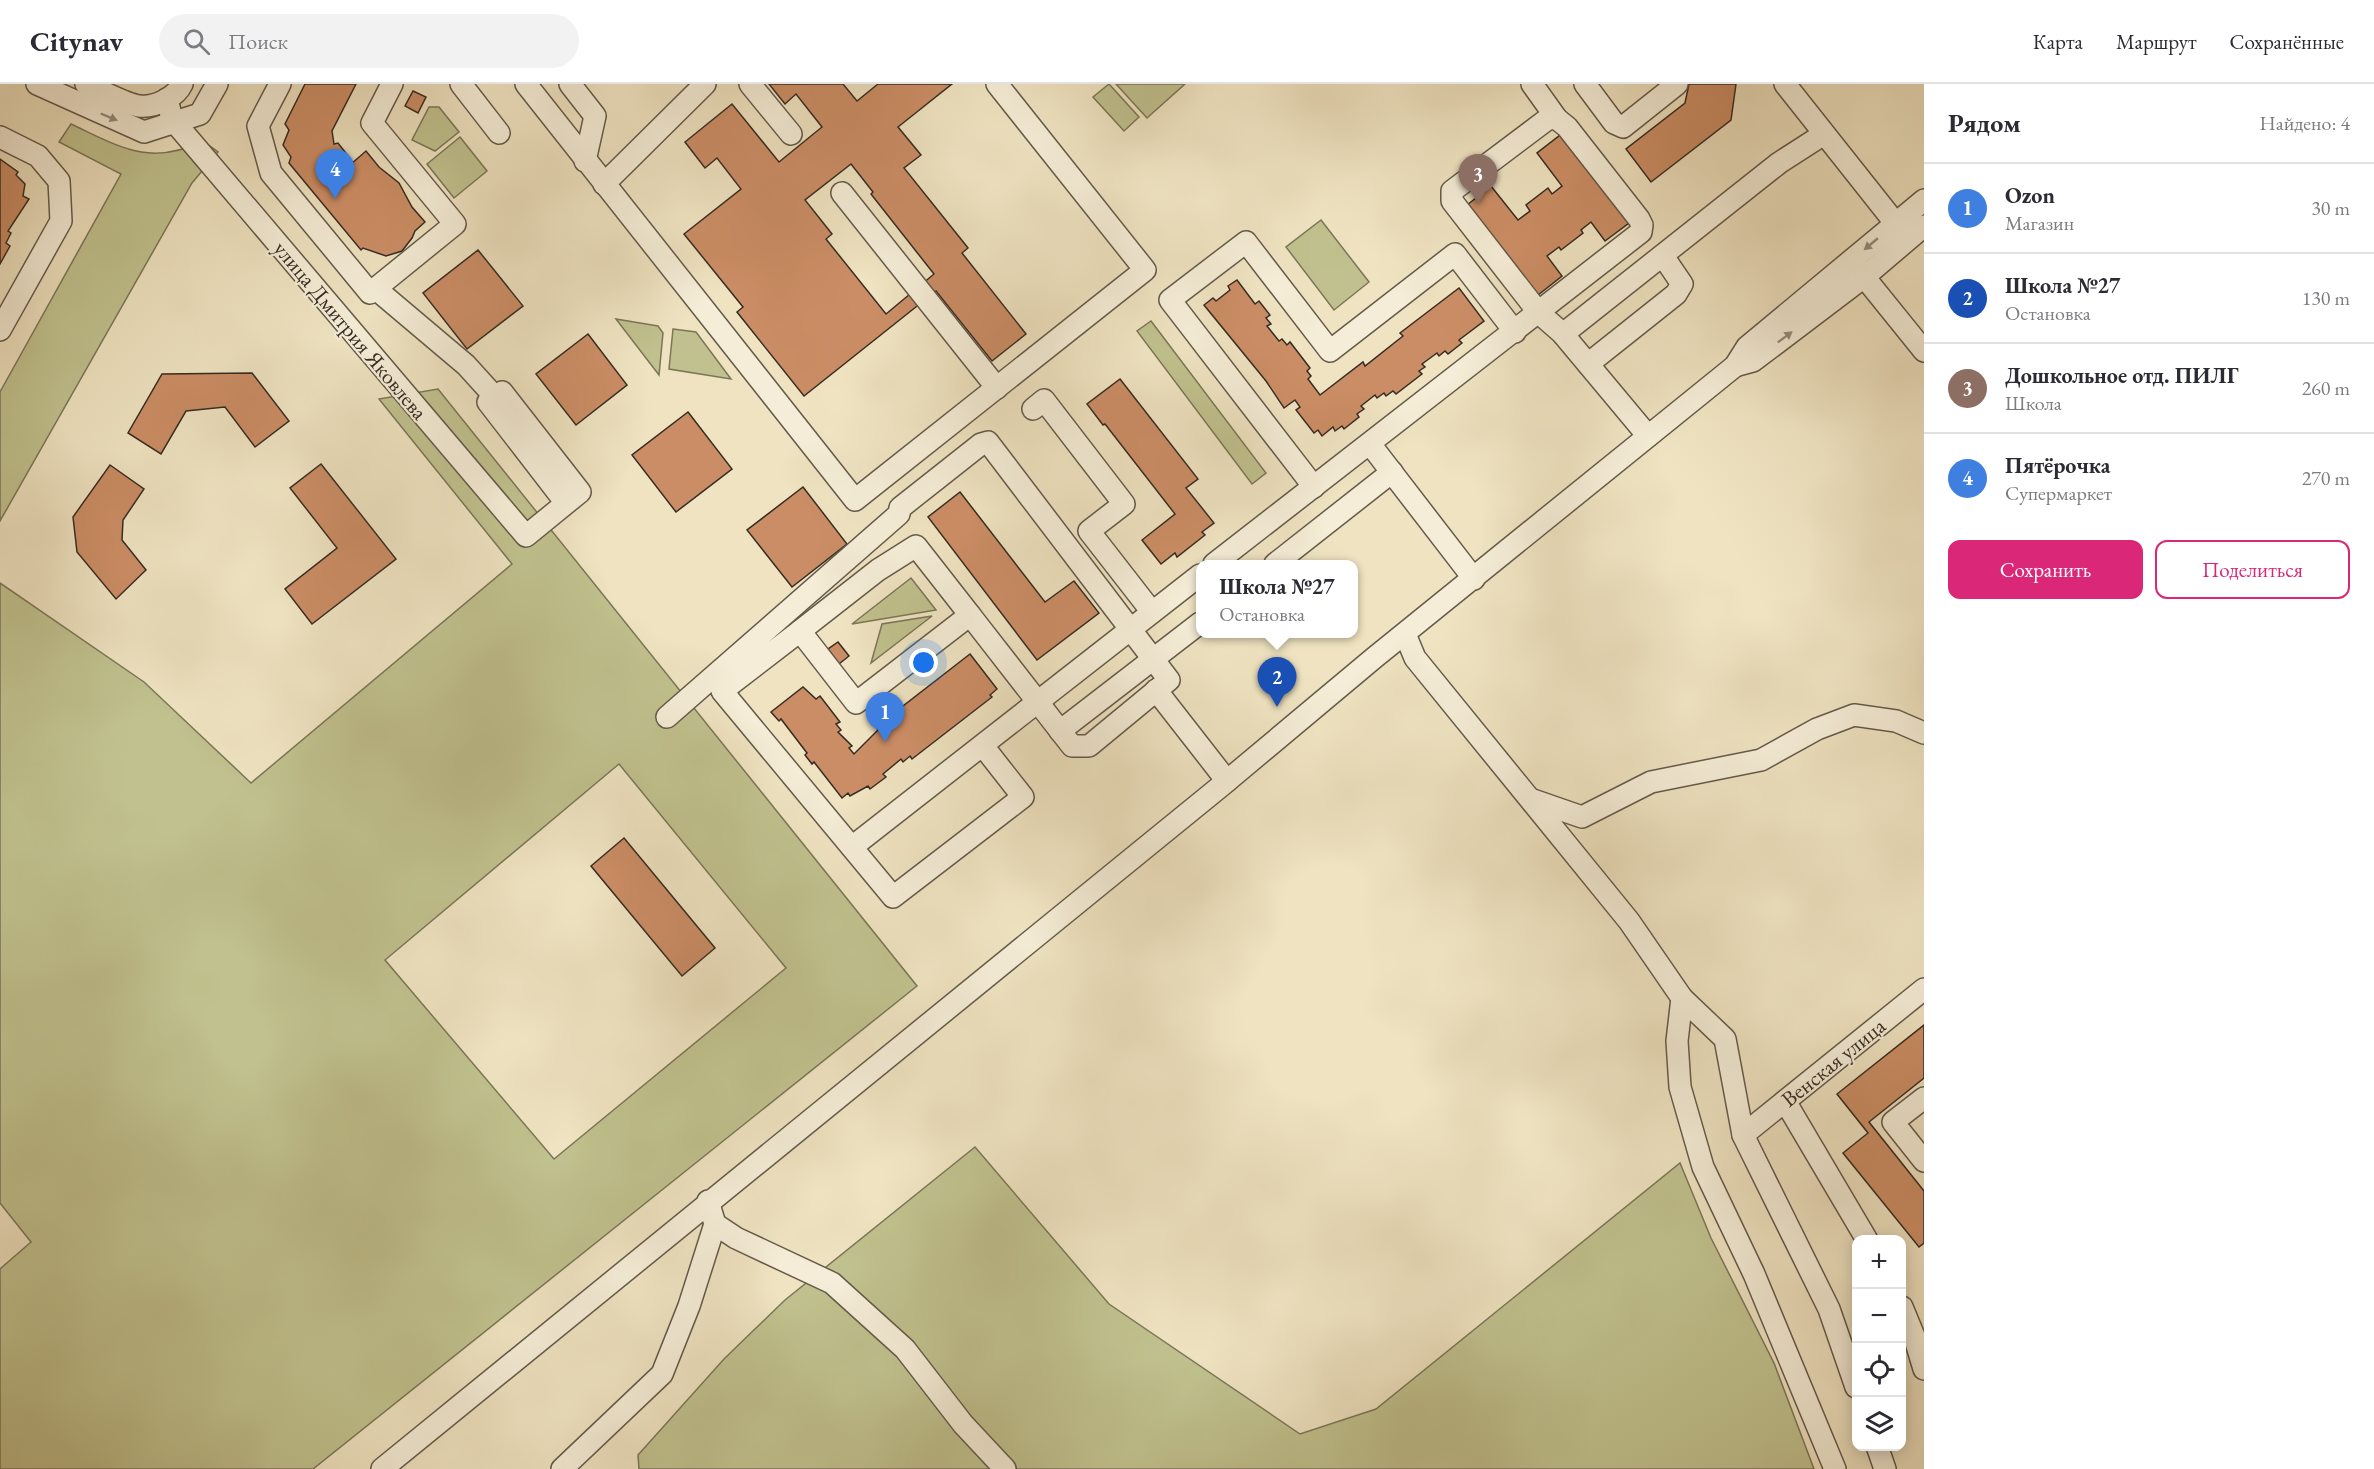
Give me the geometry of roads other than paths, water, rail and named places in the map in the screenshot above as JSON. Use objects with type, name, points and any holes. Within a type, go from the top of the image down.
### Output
[{"type":"street","points":[[37,84],[79,105],[144,132],[176,124],[200,114],[217,84]]},
{"type":"street","points":[[79,105],[89,99],[88,85],[140,106],[177,94],[182,84]]},
{"type":"street","points":[[280,84],[258,126],[271,173],[370,293],[455,224],[372,123],[392,84]]},
{"type":"street","points":[[460,84],[499,133]]},
{"type":"street","points":[[526,84],[855,500],[1145,270],[998,84]]},
{"type":"street","points":[[570,84],[596,116],[585,161]]},
{"type":"street","points":[[604,184],[705,84]]},
{"type":"street","points":[[750,84],[790,134]]},
{"type":"street","points":[[1219,560],[1637,235],[1642,225],[1532,84]]},
{"type":"street","points":[[1585,84],[1614,123],[1623,127],[1677,84]]},
{"type":"street","points":[[1785,84],[1896,224]]},
{"type":"street","points":[[167,99],[169,114],[176,124]]},
{"type":"street","points":[[1557,118],[1549,118],[1541,122],[1452,191],[1451,196],[1454,205],[1539,313],[1563,334],[1648,436]]},
{"type":"street","name":"улица Дмитрия Яковлева","points":[[176,124],[526,536],[580,492],[501,392],[495,397],[466,365],[376,289]]},
{"type":"street","points":[[1563,334],[1779,164],[1824,134]]},
{"type":"street","points":[[0,137],[38,156],[58,181],[61,221],[0,330]]},
{"type":"street","points":[[842,193],[997,388]]},
{"type":"street","points":[[382,1469],[1648,436],[1735,366],[1754,361],[1858,269],[1896,224],[1924,200]]},
{"type":"street","points":[[1858,269],[1924,226]]},
{"type":"street","points":[[1314,487],[1170,300],[1246,242],[1330,351],[1455,254],[1515,332]]},
{"type":"street","points":[[1588,364],[1676,294],[1682,284],[1663,256]]},
{"type":"street","points":[[1858,269],[1924,351]]},
{"type":"street","points":[[1033,409],[1044,400],[1125,504],[1089,531],[1152,612]]},
{"type":"street","points":[[667,717],[899,514],[900,508],[981,444],[988,442],[1169,680],[1089,747],[1072,746],[916,546],[878,570],[722,691],[893,897],[1023,797],[983,746]]},
{"type":"street","points":[[1370,444],[1474,579]]},
{"type":"street","points":[[1280,560],[1392,472]]},
{"type":"street","points":[[852,848],[1196,578]]},
{"type":"street","points":[[800,631],[856,703],[970,615]]},
{"type":"street","points":[[1060,731],[1196,625]]},
{"type":"street","points":[[1405,634],[1415,658],[1629,921],[1682,998],[1725,1039],[1743,1135],[1829,1309],[1852,1373]]},
{"type":"street","points":[[1156,690],[1227,781]]},
{"type":"street","points":[[1532,800],[1582,817],[1651,782],[1761,760],[1817,729],[1854,716],[1896,721],[1924,733]]},
{"type":"street","name":"Венская улица","points":[[1743,1135],[1924,989]]},
{"type":"street","points":[[1682,998],[1677,1041],[1680,1087],[1703,1167],[1754,1274],[1835,1469]]},
{"type":"street","points":[[1924,1098],[1893,1122],[1924,1161]]},
{"type":"street","points":[[1785,1101],[1865,1235]]},
{"type":"street","points":[[562,1469],[662,1374],[689,1306],[715,1224],[708,1201]]},
{"type":"street","points":[[715,1224],[736,1238],[832,1283],[905,1349],[963,1424],[1005,1469]]},
{"type":"street","points":[[1906,1317],[1924,1369]]},
{"type":"street","points":[[1879,1451],[1885,1469]]},
{"type":"place","name":"Пятёрочка","points":[[335,199]]},
{"type":"place","name":"Дошкольное отд. ПИЛГ","points":[[1478,204]]},
{"type":"place","name":"Школа №27","points":[[1277,707]]},
{"type":"place","name":"Ozon","points":[[885,742]]}]
